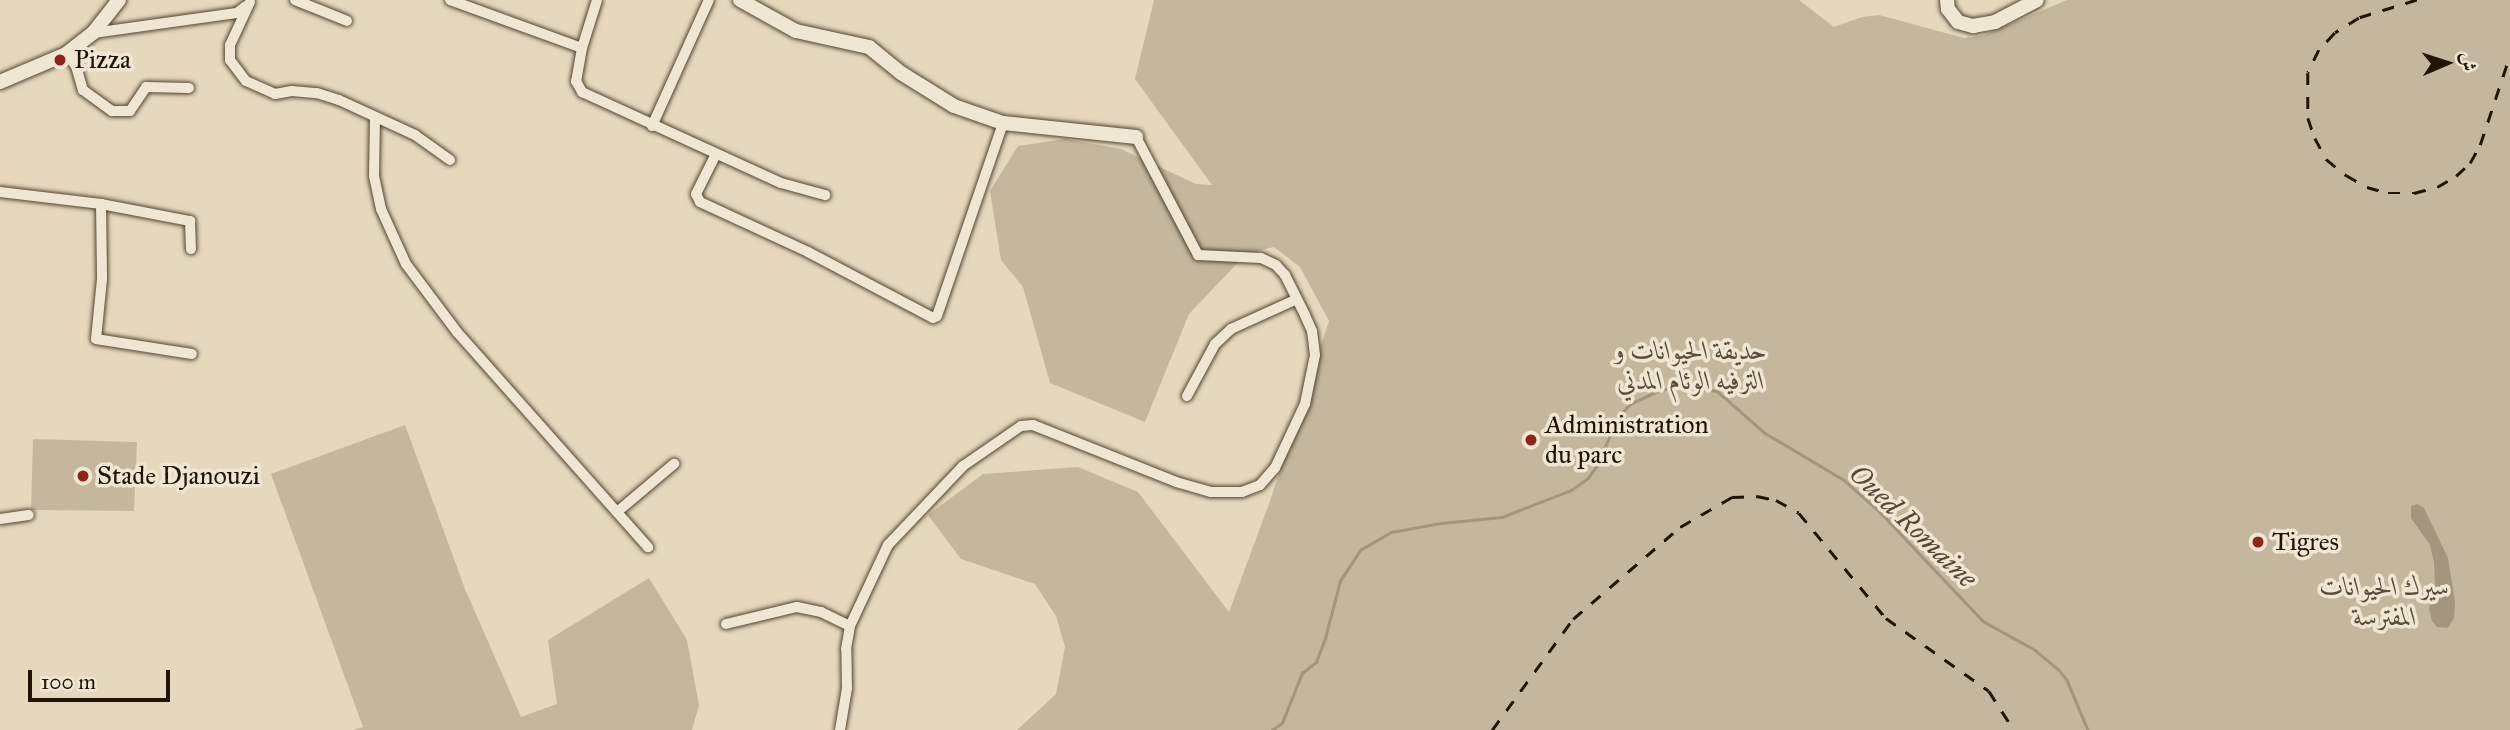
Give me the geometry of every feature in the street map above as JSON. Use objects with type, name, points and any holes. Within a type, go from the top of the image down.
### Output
[{"type":"street","points":[[0,82],[66,54],[93,33],[119,0]]},
{"type":"street","points":[[295,0],[347,21]]},
{"type":"street","points":[[450,0],[582,48]]},
{"type":"street","points":[[597,0],[582,48],[576,81],[582,92],[782,183],[825,195]]},
{"type":"street","points":[[652,126],[709,0]]},
{"type":"street","points":[[740,0],[796,31],[869,47],[901,73],[954,106],[1003,123],[1136,137],[1198,255],[1261,258],[1276,265],[1285,275],[1312,331],[1315,355],[1305,404],[1275,468],[1260,485],[1242,492],[1211,492],[1175,482],[1033,425],[1021,426],[963,466],[892,538],[850,626],[846,649],[847,688],[840,730]]},
{"type":"street","points":[[1947,0],[1948,9],[1958,22],[1973,26],[1995,22],[2037,0]]},
{"type":"street","points":[[93,33],[237,13],[250,1]]},
{"type":"street","points":[[250,1],[230,45],[230,60],[246,82],[275,94],[292,91],[317,93],[415,135],[450,160]]},
{"type":"street","points":[[66,54],[76,66],[83,90],[112,111],[130,111],[146,87],[189,88]]},
{"type":"street","points":[[375,118],[374,176],[381,209],[406,264],[457,332],[648,547]]},
{"type":"street","points":[[716,154],[696,194],[700,202],[808,252],[933,318],[937,316],[1003,123]]},
{"type":"street","points":[[0,192],[101,204],[190,221],[191,249]]},
{"type":"street","points":[[101,204],[102,279],[96,339],[192,355]]},
{"type":"street","points":[[1187,396],[1215,344],[1231,329],[1297,299]]},
{"type":"street","points":[[617,512],[674,464]]},
{"type":"street","points":[[0,519],[29,515]]},
{"type":"street","points":[[726,624],[797,607],[821,612],[850,626]]},
{"type":"green space","name":"حديقة الحيوانات و الترفيه الوئام المدني","points":[[1154,0],[1799,0],[1834,27],[1862,17],[1879,15],[1964,38],[1984,35],[2067,0],[2510,0],[2510,730],[1017,730],[1056,694],[1065,647],[1056,616],[1035,584],[961,559],[928,515],[983,474],[1078,467],[1138,492],[1229,612],[1270,501],[1329,321],[1300,267],[1274,247],[1247,253],[1189,314],[1145,422],[1050,383],[1023,287],[1001,260],[990,191],[1018,146],[1065,139],[1121,149],[1196,184],[1212,185],[1135,79]]},
{"type":"green space","points":[[405,425],[465,589],[521,717],[557,704],[548,640],[649,578],[687,640],[699,705],[692,730],[353,730],[363,727],[271,474]]},
{"type":"green space","name":"Stade Djanouzi","points":[[33,439],[137,442],[134,511],[31,510]]},
{"type":"shaded area","points":[[2417,504],[2424,508],[2448,558],[2455,602],[2454,618],[2448,628],[2437,627],[2432,621],[2429,609],[2435,583],[2434,562],[2430,545],[2411,518],[2411,506]]},
{"type":"waterway","name":"Oued Romaine","points":[[1272,730],[1282,723],[1302,673],[1316,662],[1340,581],[1360,550],[1391,532],[1441,523],[1502,517],[1571,490],[1588,478],[1596,467],[1618,417],[1630,404],[1660,390],[1685,386],[1717,391],[1765,433],[1844,480],[1880,512],[1983,621],[2035,650],[2059,670],[2067,680],[2088,730]]},
{"type":"railway","points":[[2417,0],[2359,18],[2335,33],[2319,50],[2308,73],[2308,118],[2315,138],[2326,159],[2346,175],[2367,187],[2388,193],[2414,193],[2437,187],[2456,176],[2470,163],[2480,145],[2510,55]]},
{"type":"railway","points":[[1492,730],[1573,619],[1680,527],[1732,497],[1757,496],[1776,500],[1799,513],[1886,618],[1989,691],[2014,730]]},
{"type":"place","name":"Pizza","points":[[60,60]]},
{"type":"place","name":"Administration du parc","points":[[1531,440]]},
{"type":"place","name":"Stade Djanouzi","points":[[83,476]]},
{"type":"place","name":"Tigres","points":[[2258,542]]},
{"type":"park label","name":"سيرك الحيوانات المفترسة","points":[[2385,602]]}]
